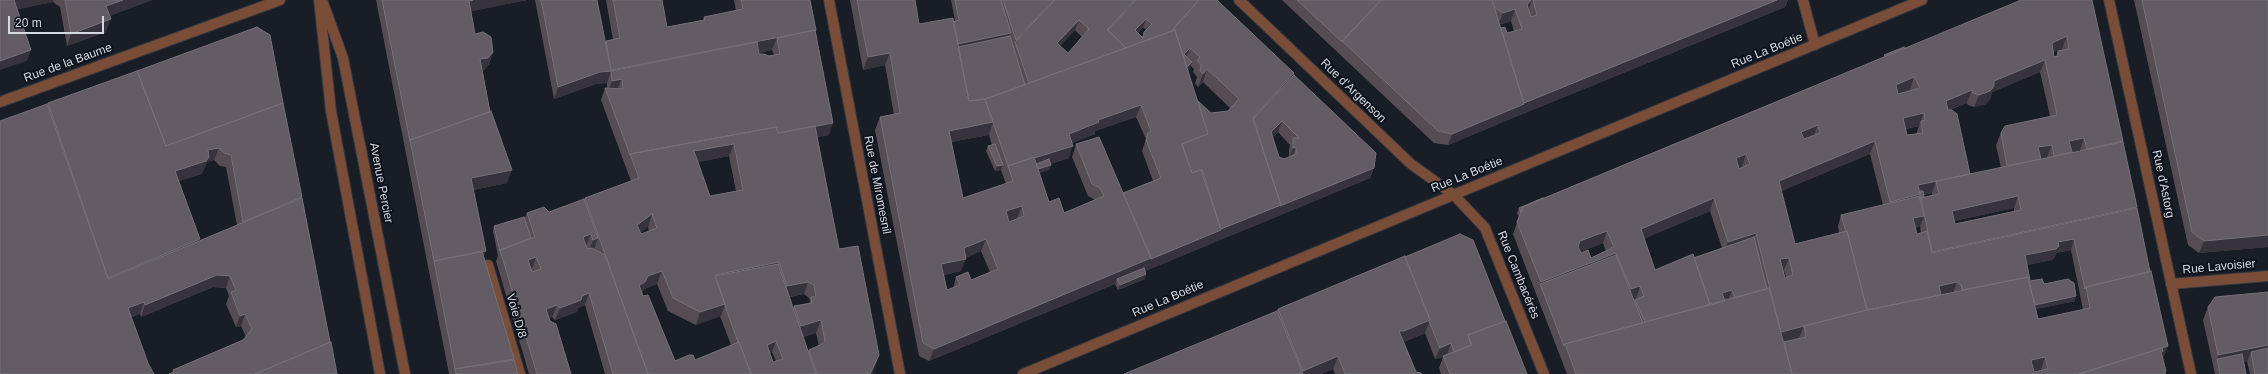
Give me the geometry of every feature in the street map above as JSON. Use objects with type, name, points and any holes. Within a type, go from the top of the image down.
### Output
[{"type":"street","name":"Rue de la Baume","points":[[0,102],[280,0]]},
{"type":"street","points":[[319,0],[331,111],[380,374]]},
{"type":"street","name":"Avenue Percier","points":[[322,0],[344,58],[405,374]]},
{"type":"street","name":"Rue de Miromesnil","points":[[829,0],[900,374]]},
{"type":"street","name":"Rue d'Argenson","points":[[1239,0],[1411,164],[1454,195]]},
{"type":"street","points":[[1803,0],[1815,45]]},
{"type":"street","name":"Rue La Boétie","points":[[1022,374],[1922,0]]},
{"type":"street","name":"Rue d'Astorg","points":[[2109,0],[2191,374]]},
{"type":"street","name":"Rue Cambacérès","points":[[1454,195],[1485,228],[1544,374]]},
{"type":"street","name":"Voie D/8","points":[[488,265],[520,374]]},
{"type":"street","name":"Rue Lavoisier","points":[[2171,284],[2268,276]]},
{"type":"building","points":[[0,0],[14,0],[31,50],[0,61]]},
{"type":"building","points":[[65,0],[123,0],[106,6],[111,19],[71,34]]},
{"type":"building","points":[[382,0],[473,0],[469,1],[475,34],[483,32],[491,37],[493,52],[488,58],[480,59],[490,112],[410,141]]},
{"type":"building","points":[[541,0],[597,0],[611,71],[600,72],[558,87]]},
{"type":"building","points":[[613,0],[662,0],[667,27],[705,20],[704,17],[743,9],[741,0],[810,0],[816,30],[611,70],[606,41],[620,38]]},
{"type":"building","points":[[857,0],[915,0],[919,24],[953,18],[969,101],[985,99],[993,122],[949,131],[963,198],[1013,181],[1008,166],[1034,157],[1049,202],[1059,198],[1064,213],[1104,196],[1100,188],[1092,184],[1076,144],[1099,137],[1151,258],[934,349],[923,343],[880,117],[900,113],[890,53],[868,57]],"holes":[[[1022,206],[1024,216],[1009,222],[1006,211]],[[986,239],[998,269],[971,280],[968,272],[956,277],[960,285],[947,290],[941,264],[966,259],[964,248]]]},
{"type":"building","points":[[955,0],[1001,0],[1011,33],[958,44],[953,22],[959,20]]},
{"type":"building","points":[[1003,0],[1054,0],[1016,40]]},
{"type":"building","points":[[1055,0],[1135,0],[1107,30],[1126,48],[1029,83],[1015,42]],"holes":[[[1079,20],[1089,29],[1068,53],[1057,43]]]},
{"type":"building","points":[[1136,0],[1199,0],[1174,28],[1174,30],[1126,48],[1108,30]],"holes":[[[1146,19],[1152,24],[1144,32],[1143,38],[1135,30]]]},
{"type":"building","points":[[1199,0],[1217,0],[1294,73],[1253,118],[1281,205],[1221,229],[1202,169],[1192,173],[1182,144],[1208,134],[1198,101],[1211,113],[1228,111],[1239,99],[1207,69],[1203,74],[1200,71],[1201,65],[1197,60],[1200,57],[1190,48],[1184,54],[1192,62],[1187,67],[1174,28]]},
{"type":"building","points":[[1297,0],[1381,0],[1342,42]]},
{"type":"building","points":[[1381,0],[1492,0],[1524,104],[1452,134],[1438,131],[1342,41]]},
{"type":"building","points":[[1492,0],[1531,0],[1527,5],[1531,17],[1537,15],[1533,0],[1777,0],[1524,103],[1501,28],[1505,27],[1507,33],[1522,29],[1515,9],[1503,13],[1494,7]]},
{"type":"building","points":[[2021,0],[2092,0],[2123,141],[2087,149],[2084,138],[2069,141],[2072,152],[2054,156],[2052,145],[2038,147],[2041,159],[2007,166],[2001,133],[2005,126],[2057,115],[2045,60],[1994,81],[1994,86],[1990,91],[1979,95],[1973,93],[1972,90],[1946,101],[1948,110],[1952,110],[1957,114],[1970,174],[1918,185],[1920,194],[1890,202],[1875,141],[1779,181],[1795,244],[1847,231],[1867,310],[1781,332],[1756,233],[1728,242],[1714,198],[1641,229],[1655,270],[1693,254],[1710,305],[1645,322],[1635,300],[1644,296],[1640,286],[1631,289],[1616,253],[1541,282],[1517,222],[1523,207]],"holes":[[[2067,36],[2069,49],[2058,51],[2058,56],[2054,57],[2052,43]],[[1914,77],[1920,88],[1898,94],[1896,85]],[[1924,113],[1925,120],[1921,121],[1923,133],[1907,135],[1903,118]],[[1818,125],[1820,133],[1804,139],[1801,132]],[[1746,154],[1750,164],[1739,169],[1736,158]],[[1607,231],[1614,247],[1591,258],[1588,250],[1581,253],[1578,247],[1580,241]],[[1789,258],[1793,275],[1785,278],[1780,259]]]},
{"type":"building","points":[[2142,0],[2268,0],[2268,235],[2204,241],[2192,232]]},
{"type":"building","points":[[257,27],[270,35],[283,103],[166,146],[137,71]]},
{"type":"building","points":[[815,30],[833,123],[778,133],[776,127],[630,155],[605,88],[623,89],[622,79],[612,81],[611,71],[757,42],[759,54],[769,56],[780,54],[777,38]]},
{"type":"building","points":[[1175,30],[1208,134],[1182,145],[1192,173],[1201,170],[1221,230],[1151,259],[1123,193],[1161,178],[1146,140],[1148,133],[1151,131],[1141,105],[1098,120],[1099,122],[1069,134],[1073,146],[1008,166],[985,99]]},
{"type":"building","points":[[1010,36],[1025,85],[985,99],[969,101],[958,47]]},
{"type":"building","points":[[1904,47],[1885,56],[1884,55]]},
{"type":"building","points":[[137,71],[166,146],[283,103],[302,197],[243,222],[231,155],[224,153],[219,148],[208,150],[209,157],[206,161],[175,171],[200,239],[108,278],[48,103]]},
{"type":"building","points":[[1294,75],[1376,153],[1374,168],[1280,206],[1281,205],[1253,119]],"holes":[[[1282,121],[1299,138],[1293,138],[1293,148],[1296,147],[1296,154],[1284,159],[1279,157],[1271,132]]]},
{"type":"building","points":[[47,104],[108,279],[302,198],[330,342],[255,374],[169,374],[174,372],[173,370],[243,340],[252,329],[245,314],[240,316],[231,292],[236,290],[230,276],[217,275],[145,305],[144,302],[128,308],[148,363],[154,374],[0,374],[0,121]]},
{"type":"building","points":[[491,111],[512,170],[471,178],[486,251],[434,261],[410,140]]},
{"type":"building","points":[[815,126],[839,249],[858,246],[879,355],[870,374],[817,374],[809,350],[825,341],[821,320],[801,326],[794,306],[812,303],[811,297],[816,297],[814,285],[808,282],[787,286],[779,262],[715,275],[725,304],[700,312],[673,298],[662,271],[648,276],[645,282],[639,285],[643,296],[648,295],[675,361],[689,355],[693,355],[695,360],[739,342],[751,374],[648,374],[585,198],[639,178],[630,154],[776,127],[778,133]],"holes":[[[734,144],[743,190],[710,196],[694,151]],[[652,214],[657,228],[641,234],[637,225]]]},
{"type":"building","points":[[2123,142],[2137,207],[1932,252],[1921,198],[1939,194],[1936,181]],"holes":[[[2018,196],[2021,210],[1955,224],[1952,211]]]},
{"type":"building","points":[[995,144],[1003,165],[997,166],[988,146]]},
{"type":"building","points":[[1049,159],[1051,165],[1038,169],[1036,164]]},
{"type":"building","points":[[1920,191],[1923,191],[1924,197],[1921,199],[1920,199]]},
{"type":"building","points":[[1919,196],[1924,216],[1913,218],[1917,234],[1927,231],[1932,253],[2137,208],[2150,272],[2086,287],[2085,289],[2074,239],[2058,242],[2059,246],[2056,249],[2025,255],[2030,280],[2028,280],[2028,277],[1962,290],[1961,285],[1957,282],[1939,286],[1941,295],[1867,310],[1847,231],[1846,232],[1841,215]]},
{"type":"building","points":[[1543,198],[1523,207],[1521,212],[1519,208]]},
{"type":"building","points":[[584,199],[598,238],[593,240],[591,234],[583,237],[587,249],[592,248],[605,255],[648,374],[613,374],[589,293],[582,296],[581,300],[560,308],[557,305],[546,309],[550,321],[556,324],[571,374],[537,374],[500,250],[535,237],[527,213],[544,207],[549,212]],"holes":[[[536,257],[541,269],[532,272],[528,260]]]},
{"type":"building","points":[[524,217],[531,238],[500,251],[494,226]]},
{"type":"building","points":[[1460,234],[1473,240],[1505,321],[1468,335],[1471,345],[1454,352],[1451,343],[1440,348],[1405,257]]},
{"type":"building","points":[[1754,237],[1767,289],[1735,298],[1732,290],[1722,293],[1725,301],[1710,305],[1694,258]]},
{"type":"building","points":[[482,251],[514,359],[455,369],[434,261]]},
{"type":"building","points":[[1616,255],[1643,323],[1565,344],[1564,346],[1540,284]]},
{"type":"building","points":[[1405,256],[1430,320],[1404,331],[1399,331],[1416,372],[1422,374],[1345,374],[1338,356],[1303,371],[1278,309]]},
{"type":"building","points":[[778,264],[816,374],[751,374],[715,276]],"holes":[[[776,341],[783,359],[773,362],[767,345]]]},
{"type":"building","points":[[1144,268],[1146,274],[1120,285],[1117,279]]},
{"type":"building","points":[[2151,271],[2168,346],[2078,374],[1792,374],[1784,342],[1806,337],[1804,326],[1867,310],[2028,277],[2038,319],[2090,308],[2086,287]],"holes":[[[2045,357],[2048,369],[2034,372],[2031,360]]]},
{"type":"building","points":[[2042,279],[2044,284],[2068,279],[2074,283],[2076,296],[2035,305],[2029,283],[2030,281]]},
{"type":"building","points":[[1769,288],[1792,374],[1576,374],[1565,344]]},
{"type":"building","points":[[2268,292],[2268,345],[2218,355],[2208,307],[2215,297]]},
{"type":"building","points":[[1277,311],[1303,374],[1124,374]]},
{"type":"building","points":[[1506,321],[1527,374],[1450,374],[1443,356],[1472,345],[1468,335]]},
{"type":"building","points":[[331,342],[337,374],[255,374]]},
{"type":"building","points":[[2162,348],[2163,351],[2161,352],[2166,371],[2165,374],[2080,374]]},
{"type":"building","points":[[2268,348],[2268,374],[2255,374],[2251,352]]},
{"type":"building","points":[[2242,354],[2246,374],[2220,374],[2217,359]]},
{"type":"building","points":[[514,360],[518,374],[456,374],[455,369]]}]
